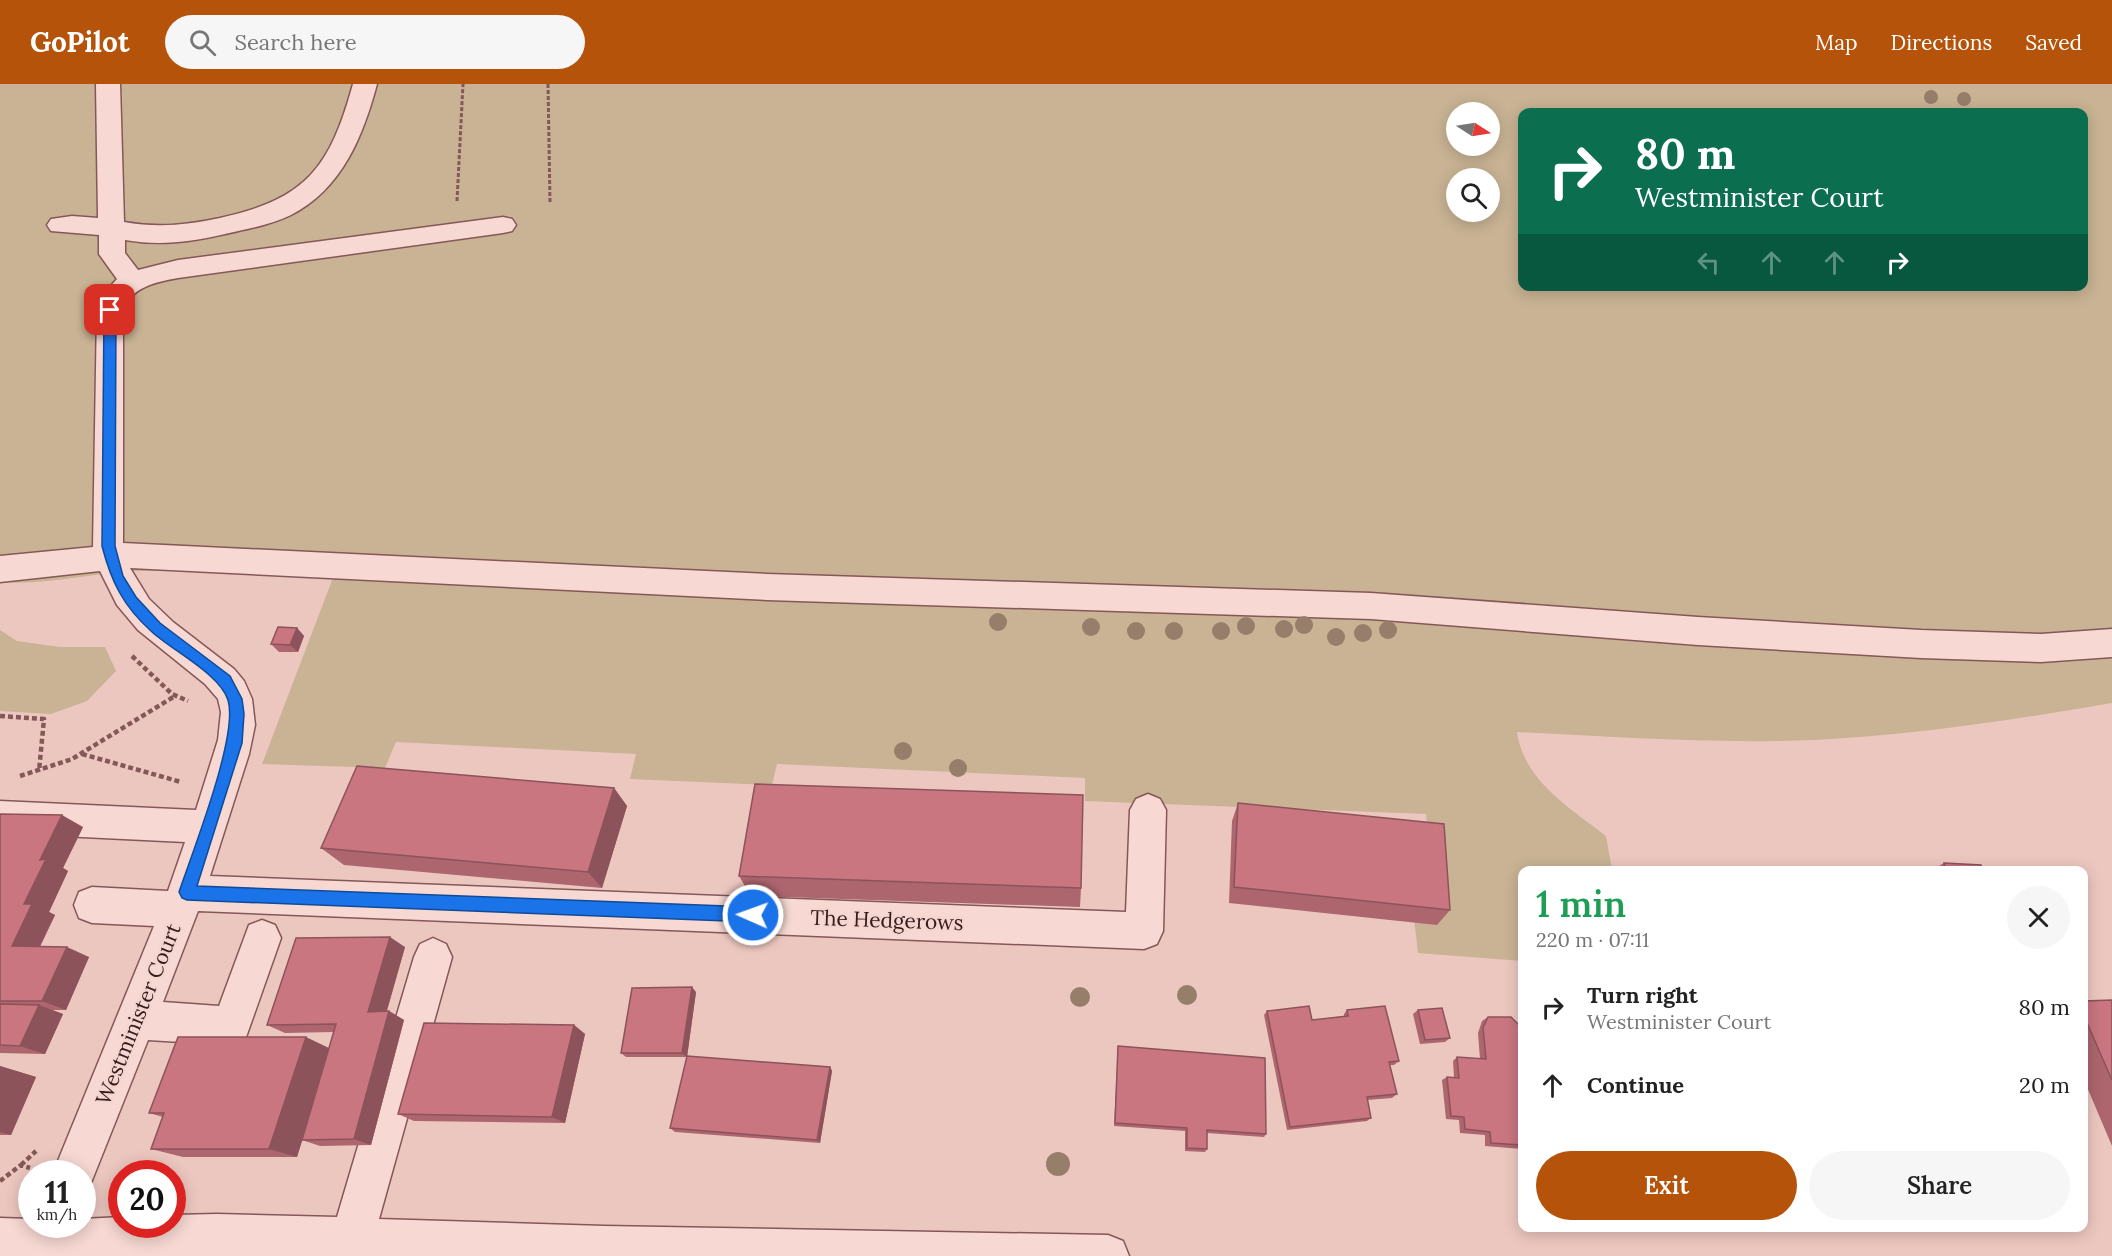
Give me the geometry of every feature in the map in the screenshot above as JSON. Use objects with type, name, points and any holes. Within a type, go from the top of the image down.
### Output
[{"type":"street","points":[[108,84],[112,254],[133,282],[178,268],[503,225]]},
{"type":"street","points":[[60,225],[86,224],[151,235],[188,233],[258,218],[294,203],[313,190],[327,176],[345,142],[365,84]]},
{"type":"street","name":"Westminister Court","points":[[79,1160],[184,901],[235,743],[237,714],[235,699],[225,681],[155,627],[131,601],[117,577],[108,546],[110,310],[112,299],[133,282]]},
{"type":"street","points":[[0,569],[131,555],[767,587],[1371,606],[1675,629],[1921,644],[2041,648],[2112,643]]},
{"type":"street","name":"The Hedgerows","points":[[184,901],[1144,931],[1148,810]]},
{"type":"street","points":[[0,817],[208,827]]},
{"type":"street","points":[[92,905],[184,901]]},
{"type":"street","points":[[135,1020],[231,1026],[262,938]]},
{"type":"street","points":[[352,1238],[433,957]]},
{"type":"street","points":[[0,1239],[217,1236],[352,1238],[603,1252],[1108,1256]]},
{"type":"path","points":[[455,231],[463,84]]},
{"type":"path","points":[[548,84],[550,202]]},
{"type":"path","points":[[20,776],[72,759],[176,696]]},
{"type":"path","points":[[0,716],[44,719],[39,771]]},
{"type":"path","points":[[81,753],[174,778],[186,784]]},
{"type":"path","points":[[0,1181],[18,1167]]},
{"type":"shaded area","points":[[0,84],[2112,84],[2112,703],[1963,726],[1814,740],[1703,741],[1517,732],[1521,749],[1539,779],[1564,804],[1606,836],[1611,866],[1518,866],[1518,961],[1418,953],[1414,918],[1437,919],[1426,814],[1085,801],[1085,778],[777,764],[772,785],[630,779],[636,754],[396,742],[385,768],[262,764],[334,575],[141,571],[34,582],[0,582]]},
{"type":"shaded area","points":[[0,630],[17,641],[60,647],[105,647],[116,671],[87,701],[51,714],[0,711]]},
{"type":"building","points":[[278,627],[297,628],[290,645],[271,644]]},
{"type":"building","points":[[357,766],[614,788],[588,872],[321,848]]},
{"type":"building","points":[[755,784],[1083,795],[1081,888],[739,876]]},
{"type":"building","points":[[1238,803],[1444,824],[1450,910],[1234,887]]},
{"type":"building","points":[[0,814],[62,815],[40,860],[46,859],[24,904],[32,904],[12,946],[67,947],[42,1001],[0,1001]]},
{"type":"building","points":[[1944,863],[1981,866],[1945,866]]},
{"type":"building","points":[[390,937],[368,1012],[389,1011],[354,1139],[302,1140],[336,1024],[267,1025],[296,938]]},
{"type":"building","points":[[692,987],[682,1053],[621,1053],[632,988]]},
{"type":"building","points":[[2112,1000],[2112,1080],[2088,1025],[2088,1001]]},
{"type":"building","points":[[0,1004],[39,1005],[20,1046],[0,1045]]},
{"type":"building","points":[[1309,1006],[1312,1020],[1348,1016],[1347,1010],[1385,1006],[1399,1061],[1389,1062],[1397,1094],[1367,1097],[1371,1118],[1290,1127],[1267,1011]]},
{"type":"building","points":[[1442,1008],[1450,1038],[1425,1040],[1418,1010]]},
{"type":"building","points":[[1488,1017],[1511,1017],[1518,1024],[1518,1145],[1491,1143],[1490,1132],[1465,1129],[1464,1117],[1451,1116],[1447,1077],[1459,1078],[1457,1057],[1486,1059],[1483,1028]]},
{"type":"building","points":[[424,1023],[574,1025],[552,1117],[398,1114]]},
{"type":"building","points":[[178,1037],[306,1037],[269,1149],[151,1149],[164,1113],[149,1113]]},
{"type":"building","points":[[1118,1046],[1265,1058],[1266,1134],[1207,1130],[1207,1149],[1187,1148],[1187,1128],[1115,1123]]},
{"type":"building","points":[[687,1056],[830,1067],[817,1140],[670,1128]]},
{"type":"route","points":[[110,310],[108,546],[117,577],[131,601],[155,627],[225,681],[235,699],[237,714],[235,743],[187,892],[753,915]]}]
